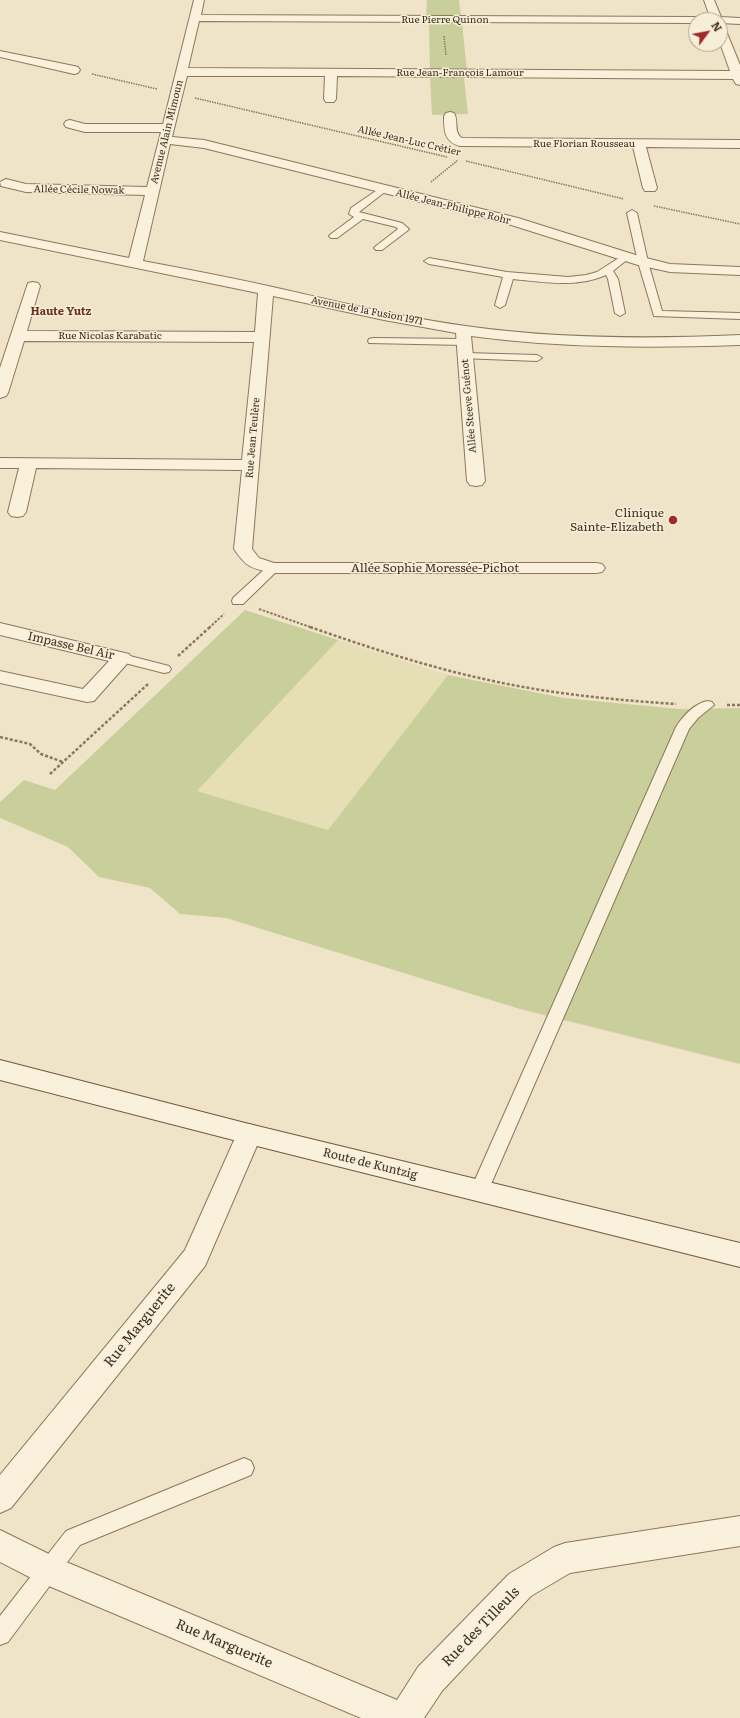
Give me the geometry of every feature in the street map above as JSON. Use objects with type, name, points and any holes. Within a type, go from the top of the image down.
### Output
[{"type":"street","name":"Avenue Alain Mimoun","points":[[135,264],[199,0]]},
{"type":"street","points":[[709,0],[714,12]]},
{"type":"street","name":"Rue Pierre Quinon","points":[[195,18],[688,20]]},
{"type":"street","points":[[728,20],[740,21]]},
{"type":"street","points":[[728,49],[739,77]]},
{"type":"street","points":[[0,54],[74,70]]},
{"type":"street","name":"Rue Jean-François Lamour","points":[[182,72],[331,72],[739,77]]},
{"type":"street","points":[[330,99],[331,72]]},
{"type":"street","name":"Rue Florian Rousseau","points":[[450,116],[452,137],[454,140],[460,142],[740,144]]},
{"type":"street","name":"Allée Jean-Philippe Rohr","points":[[70,124],[85,128],[167,134],[512,221],[643,262],[692,270],[740,271]]},
{"type":"street","points":[[639,144],[650,188]]},
{"type":"street","name":"Allée Cécile Nowak","points":[[6,183],[26,188],[153,192]]},
{"type":"street","name":"Avenue de la Fusion 1971","points":[[0,236],[367,312],[464,343],[502,335],[581,341],[692,342],[740,340]]},
{"type":"street","points":[[0,393],[33,286]]},
{"type":"street","name":"Rue Jean Teulère","points":[[266,290],[243,549],[253,562],[273,568]]},
{"type":"street","name":"Rue Nicolas Karabatic","points":[[17,336],[262,337]]},
{"type":"street","name":"Allée Steeve Guénot","points":[[464,343],[476,481]]},
{"type":"street","points":[[0,463],[251,465]]},
{"type":"street","points":[[18,512],[29,463]]},
{"type":"street","name":"Allée Sophie Moressée-Pichot","points":[[273,568],[596,568]]},
{"type":"street","name":"Impasse Bel Air","points":[[0,629],[122,658],[87,696],[0,677]]},
{"type":"street","name":"Route de Kuntzig","points":[[0,1070],[249,1134],[740,1255]]},
{"type":"street","name":"Rue Marguerite","points":[[0,1498],[195,1258],[249,1134]]},
{"type":"street","name":"Rue des Tilleuls","points":[[405,1718],[430,1679],[520,1585],[565,1558],[740,1531]]},
{"type":"street","name":"Rue Marguerite","points":[[0,1545],[48,1570],[400,1718]]},
{"type":"lane","points":[[379,248],[404,229],[399,225],[354,214],[354,210],[383,189]]},
{"type":"lane","points":[[632,213],[643,262],[658,314],[740,316]]},
{"type":"lane","points":[[334,236],[361,216]]},
{"type":"lane","points":[[429,261],[532,278],[575,280],[591,277],[608,271],[624,257]]},
{"type":"lane","points":[[608,271],[613,279],[620,313]]},
{"type":"lane","points":[[500,305],[509,275]]},
{"type":"lane","points":[[373,341],[464,343],[537,358]]},
{"type":"lane","points":[[238,601],[273,568]]},
{"type":"lane","points":[[122,658],[164,669]]},
{"type":"lane","points":[[479,1191],[683,727],[693,715],[707,705]]},
{"type":"lane","points":[[0,1634],[73,1538],[244,1468]]},
{"type":"path","name":"Allée Jean-Luc Crétier","points":[[74,70],[458,160],[413,196]]},
{"type":"path","name":"Allée Jean-Luc Crétier","points":[[466,162],[627,199]]},
{"type":"path","points":[[649,204],[740,224]]},
{"type":"path","points":[[238,601],[385,652],[435,667],[513,685],[584,697],[653,703],[740,705]]},
{"type":"path","points":[[0,736],[30,744],[41,754],[62,762],[50,774]]},
{"type":"shaded area","points":[[338,640],[448,675],[328,830],[197,791]]},
{"type":"green space","points":[[427,0],[459,0],[461,17],[426,17]]},
{"type":"green space","points":[[429,23],[462,23],[467,71],[430,71]]},
{"type":"green space","points":[[430,77],[464,77],[468,114],[432,115]]},
{"type":"green space","points":[[245,610],[338,640],[197,791],[328,830],[448,675],[564,698],[679,709],[740,708],[740,1064],[520,1009],[226,918],[180,914],[150,888],[99,877],[68,847],[0,818],[0,802],[24,780],[55,790]]},
{"type":"place","name":"Clinique Sainte-Elizabeth","points":[[673,520]]},
{"type":"district","name":"Haute Yutz","points":[[61,312]]}]
